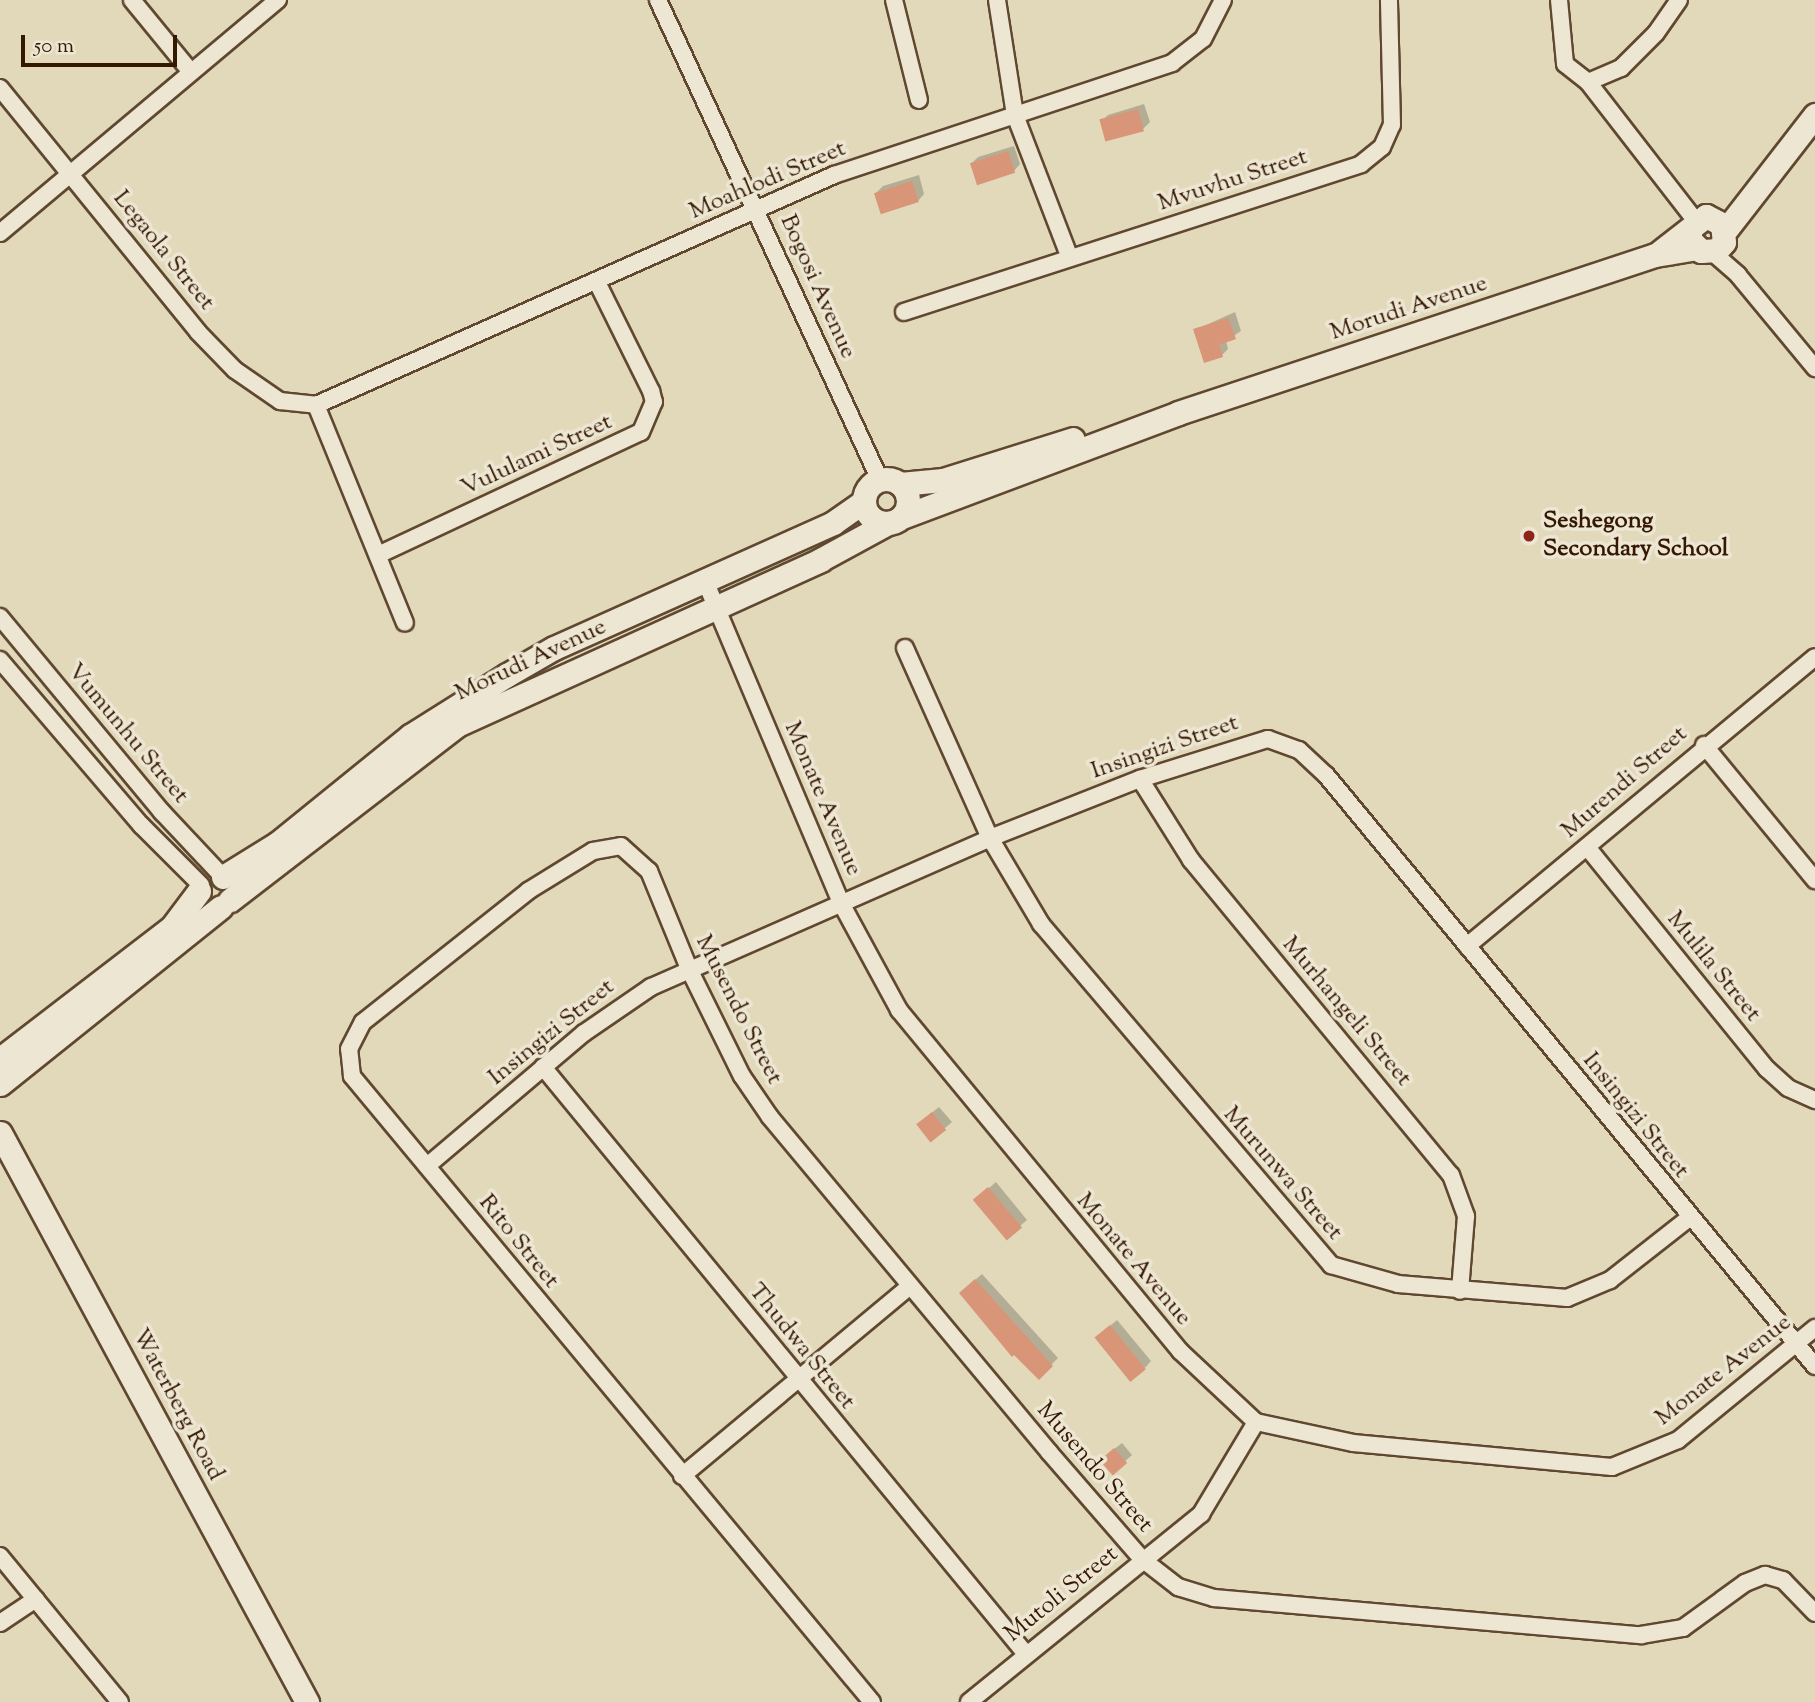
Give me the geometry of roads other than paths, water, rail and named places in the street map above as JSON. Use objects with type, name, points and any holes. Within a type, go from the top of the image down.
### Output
[{"type":"street","points":[[132,0],[191,72]]},
{"type":"street","points":[[0,233],[278,0]]},
{"type":"street","name":"Bogosi Avenue","points":[[658,0],[890,482]]},
{"type":"street","points":[[894,0],[919,100]]},
{"type":"street","points":[[997,0],[1014,115],[1069,256]]},
{"type":"street","name":"Moahlodi Street","points":[[316,405],[597,282],[756,208],[896,152],[1172,63],[1203,39],[1223,0]]},
{"type":"street","name":"Mvuvhu Street","points":[[904,312],[1069,256],[1361,164],[1382,147],[1392,125],[1388,0]]},
{"type":"street","points":[[1559,0],[1561,53],[1570,71],[1588,82],[1738,275],[1815,368]]},
{"type":"street","points":[[1588,82],[1602,79],[1630,60],[1679,0]]},
{"type":"street","name":"Legaola Street","points":[[0,88],[198,332],[235,370],[280,401],[316,405]]},
{"type":"street","name":"Morudi Avenue","points":[[3,1075],[457,725],[715,607],[895,520],[1178,412],[1655,255],[1708,234],[1749,195],[1815,115]]},
{"type":"street","name":"Vululami Street","points":[[378,555],[641,432],[654,402],[651,391],[597,282]]},
{"type":"street","points":[[316,405],[405,623]]},
{"type":"street","name":"Morudi Avenue","points":[[890,482],[943,480],[1038,448],[1178,412]]},
{"type":"street","points":[[890,482],[908,503],[895,520],[874,519],[864,501],[868,488],[890,482]]},
{"type":"street","name":"Morudi Avenue","points":[[223,877],[278,843],[376,762],[455,707],[554,648],[706,583],[834,523],[864,501]]},
{"type":"street","name":"Monate Avenue","points":[[706,583],[841,903],[899,1010],[1180,1351],[1256,1422],[1353,1443],[1612,1467],[1678,1440],[1815,1328]]},
{"type":"street","name":"Vumunhu Street","points":[[0,618],[162,812],[223,877]]},
{"type":"street","name":"Murunwa Street","points":[[905,648],[990,838],[1041,924],[1320,1255],[1343,1272],[1362,1278],[1460,1291],[1567,1298],[1585,1293],[1641,1259],[1689,1217]]},
{"type":"street","name":"Murendi Street","points":[[1467,946],[1587,847],[1704,745],[1815,657]]},
{"type":"street","name":"Vumunhu Street","points":[[0,660],[141,825],[200,888]]},
{"type":"street","name":"Insingizi Street","points":[[427,1167],[611,1011],[690,971],[990,838],[1140,779],[1249,742],[1283,741],[1326,775],[1815,1366]]},
{"type":"street","points":[[1704,745],[1815,880]]},
{"type":"street","name":"Murhangeli Street","points":[[1140,779],[1191,860],[1451,1175],[1466,1216],[1460,1291]]},
{"type":"street","name":"Musendo Street","points":[[593,851],[621,846],[649,872],[690,971],[756,1097],[910,1286],[1142,1559],[1178,1587],[1214,1598],[1641,1635],[1683,1628],[1745,1583],[1765,1575],[1783,1580],[1815,1613]]},
{"type":"street","name":"Mulila Street","points":[[1587,847],[1767,1069],[1788,1088],[1815,1100]]},
{"type":"street","name":"Rito Street","points":[[593,851],[507,906],[378,1009],[354,1035],[348,1064],[352,1076],[872,1702]]},
{"type":"street","points":[[213,875],[223,877],[231,885],[225,904],[206,905],[200,888],[213,875]]},
{"type":"street","name":"Morudi Avenue","points":[[3,1075],[172,927],[200,888]]},
{"type":"street","name":"Thudwa Street","points":[[543,1067],[796,1378],[1025,1653]]},
{"type":"street","name":"Waterberg Road","points":[[0,1133],[307,1702]]},
{"type":"street","points":[[682,1476],[796,1378],[910,1286]]},
{"type":"street","name":"Mutoli Street","points":[[969,1702],[1025,1653],[1201,1514],[1256,1422]]},
{"type":"street","points":[[0,1556],[120,1702]]},
{"type":"street","points":[[0,1623],[36,1599]]},
{"type":"place","name":"Seshegong Secondary School","points":[[1529,536]]}]
